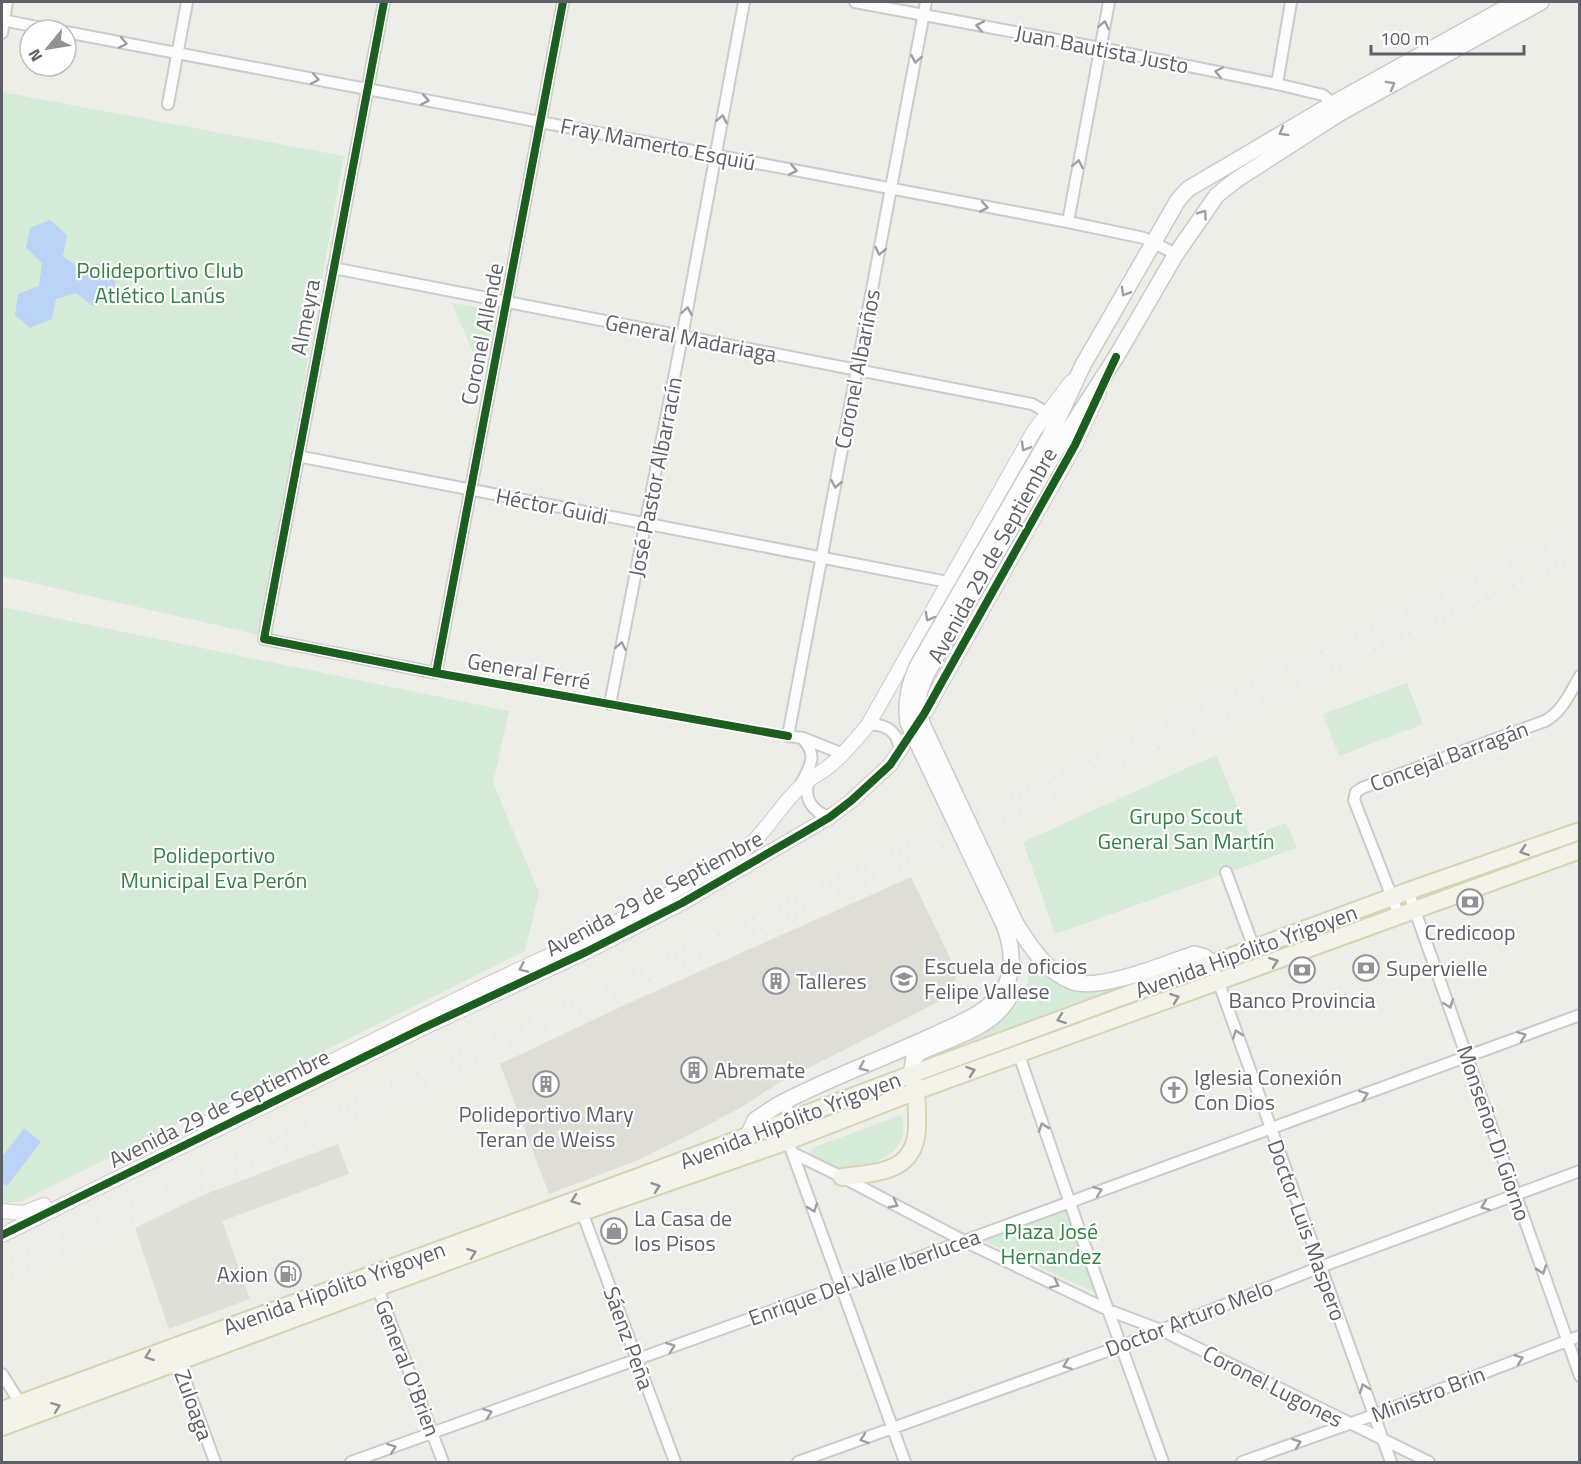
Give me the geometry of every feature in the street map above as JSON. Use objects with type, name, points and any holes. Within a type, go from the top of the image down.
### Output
[{"type":"main road","name":"Avenida 29 de Septiembre","points":[[1116,357],[1176,254],[1204,212],[1226,187],[1337,108],[1516,2]]},
{"type":"main road","name":"Avenida 29 de Septiembre","points":[[1083,365],[1178,200],[1188,189],[1337,108],[1541,2]]},
{"type":"main road","points":[[842,1177],[878,1172],[899,1166],[911,1153],[918,1134],[923,1088],[911,1074],[918,1048],[982,1011],[1005,987],[1011,970],[1012,953],[1005,927],[908,723],[906,711],[909,687],[918,665],[1053,443],[1116,357]]},
{"type":"main road","points":[[1083,365],[1053,443],[920,687],[918,713],[1016,924],[1035,953],[1046,963],[1072,982],[1083,984],[1109,981],[1194,954],[1205,957],[1212,964]]},
{"type":"main road","name":"Avenida Hipólito Yrigoyen","points":[[2,1427],[176,1354],[911,1074],[1400,894],[1580,831]]},
{"type":"main road","name":"Avenida Hipólito Yrigoyen","points":[[375,1280],[790,1147],[923,1088],[1580,850]]},
{"type":"main road","points":[[748,1136],[755,1120],[787,1100],[972,1029],[999,1011],[1007,1001],[1019,972],[1021,958],[1016,924]]},
{"type":"main road","name":"Avenida Hipólito Yrigoyen","points":[[2,1410],[176,1354]]},
{"type":"street","points":[[2,33],[7,2]]},
{"type":"street","points":[[168,104],[187,2]]},
{"type":"street","name":"Almeyra","points":[[264,639],[384,2]]},
{"type":"street","name":"Coronel Allende","points":[[436,673],[563,2]]},
{"type":"street","name":"José Pastor Albarracín","points":[[610,704],[682,337],[744,2]]},
{"type":"street","name":"Juan Bautista Justo","points":[[855,2],[1277,84],[1323,95],[1337,108]]},
{"type":"street","name":"Coronel Albariños","points":[[802,738],[788,736],[926,2]]},
{"type":"street","points":[[1068,222],[1109,2]]},
{"type":"street","points":[[1277,84],[1291,2]]},
{"type":"street","points":[[3,20],[18,23]]},
{"type":"street","name":"Fray Mamerto Esquiú","points":[[78,34],[1068,222],[1144,238],[1176,254]]},
{"type":"street","name":"General Madariaga","points":[[333,268],[1032,404],[1047,413]]},
{"type":"street","name":"Avenida 29 de Septiembre","points":[[2,1235],[404,1037],[586,952],[682,903],[830,817],[880,775],[900,752],[924,714],[1075,445],[1116,357]]},
{"type":"street","name":"Avenida 29 de Septiembre","points":[[2,1211],[23,1213],[36,1209],[482,987],[576,944],[656,902],[755,842],[804,783],[831,765],[868,725],[1034,431],[1083,365]]},
{"type":"street","name":"Héctor Guidi","points":[[297,456],[948,582]]},
{"type":"street","name":"General Ferré","points":[[264,639],[436,673]]},
{"type":"street","name":"Concejal Barragán","points":[[1407,913],[1354,800],[1356,792],[1545,721],[1556,714],[1563,705],[1580,676]]},
{"type":"street","points":[[868,725],[882,725],[894,733],[900,752]]},
{"type":"street","points":[[802,738],[843,754]]},
{"type":"street","points":[[802,738],[810,747],[812,756],[804,783],[808,801],[817,812],[830,817]]},
{"type":"street","points":[[1226,872],[1254,948]]},
{"type":"street","name":"Monseñor Di Giorno","points":[[1400,894],[1467,1056],[1580,1376]]},
{"type":"street","name":"Doctor Luis Maspero","points":[[1212,964],[1391,1462]]},
{"type":"street","name":"Enrique Del Valle Iberlucea","points":[[351,1462],[841,1286],[1580,1015]]},
{"type":"street","points":[[1019,1055],[1069,1202],[1163,1462]]},
{"type":"street","points":[[787,1100],[790,1147],[905,1462]]},
{"type":"street","name":"Coronel Lugones","points":[[790,1147],[964,1241],[1108,1310],[1161,1330],[1384,1442],[1429,1462]]},
{"type":"street","name":"Doctor Arturo Melo","points":[[798,1462],[1121,1346],[1320,1267],[1580,1171]]},
{"type":"street","name":"Sáenz Peña","points":[[582,1212],[675,1462]]},
{"type":"street","name":"General O'Brien","points":[[375,1280],[443,1462]]},
{"type":"street","name":"Ministro Brin","points":[[1242,1462],[1374,1415],[1580,1336]]},
{"type":"street","name":"Zuloaga","points":[[176,1354],[215,1462]]},
{"type":"street","points":[[2,1374],[20,1403]]},
{"type":"shaded area","points":[[911,877],[957,972],[952,995],[777,1084],[740,1108],[685,1137],[636,1161],[549,1194],[500,1064],[627,1004]]},
{"type":"shaded area","points":[[338,1144],[349,1174],[222,1221],[250,1299],[169,1329],[135,1228],[203,1195]]},
{"type":"green space","name":"Polideportivo Club Atlético Lanús","points":[[2,92],[344,156],[259,635],[2,576]]},
{"type":"green space","points":[[452,303],[495,310],[482,374]]},
{"type":"green space","name":"Polideportivo Municipal Eva Perón","points":[[2,607],[509,711],[493,783],[539,892],[525,951],[22,1201],[6,1203],[2,1201]]},
{"type":"green space","points":[[1407,683],[1423,724],[1339,756],[1323,714]]},
{"type":"green space","name":"Grupo Scout General San Martín","points":[[1216,755],[1250,836],[1286,823],[1297,848],[1055,934],[1023,842]]},
{"type":"green space","points":[[1033,961],[1065,984],[1158,974],[929,1057],[984,1032],[1008,1014],[1025,991],[1030,963]]},
{"type":"green space","points":[[901,1115],[904,1128],[902,1139],[888,1156],[877,1161],[853,1168],[838,1168],[811,1154],[812,1148]]},
{"type":"green space","name":"Plaza José Hernandez","points":[[1066,1209],[1097,1294],[982,1240]]},
{"type":"water","points":[[50,220],[67,235],[63,256],[81,270],[101,263],[117,278],[111,298],[93,306],[76,293],[56,299],[52,319],[30,328],[15,315],[18,294],[39,286],[42,263],[26,248],[30,228]]},
{"type":"water","points":[[24,1128],[41,1142],[7,1186],[2,1182],[2,1157]]},
{"type":"railway","points":[[2,1264],[705,941],[1580,531]]},
{"type":"railway","points":[[2,1281],[693,960],[1580,554]]},
{"type":"cycle path","points":[[384,2],[264,639],[436,673],[788,736]]},
{"type":"cycle path","points":[[436,673],[563,2]]},
{"type":"cycle path","points":[[2,1235],[423,1028],[586,952],[682,903],[830,817],[852,800],[890,765],[924,714],[1075,445],[1116,357]]},
{"type":"place","name":"Credicoop","points":[[1470,902]]},
{"type":"place","name":"Supervielle","points":[[1366,968]]},
{"type":"place","name":"Banco Provincia","points":[[1302,970]]},
{"type":"place","name":"Escuela de oficios Felipe Vallese","points":[[904,979]]},
{"type":"place","name":"Talleres","points":[[776,981]]},
{"type":"place","name":"Abremate","points":[[694,1070]]},
{"type":"place","name":"Polideportivo Mary Teran de Weiss","points":[[546,1084]]},
{"type":"place","name":"Iglesia Conexión Con Dios","points":[[1174,1090]]},
{"type":"place","name":"La Casa de los Pisos","points":[[614,1231]]},
{"type":"place","name":"Axion","points":[[288,1274]]}]
